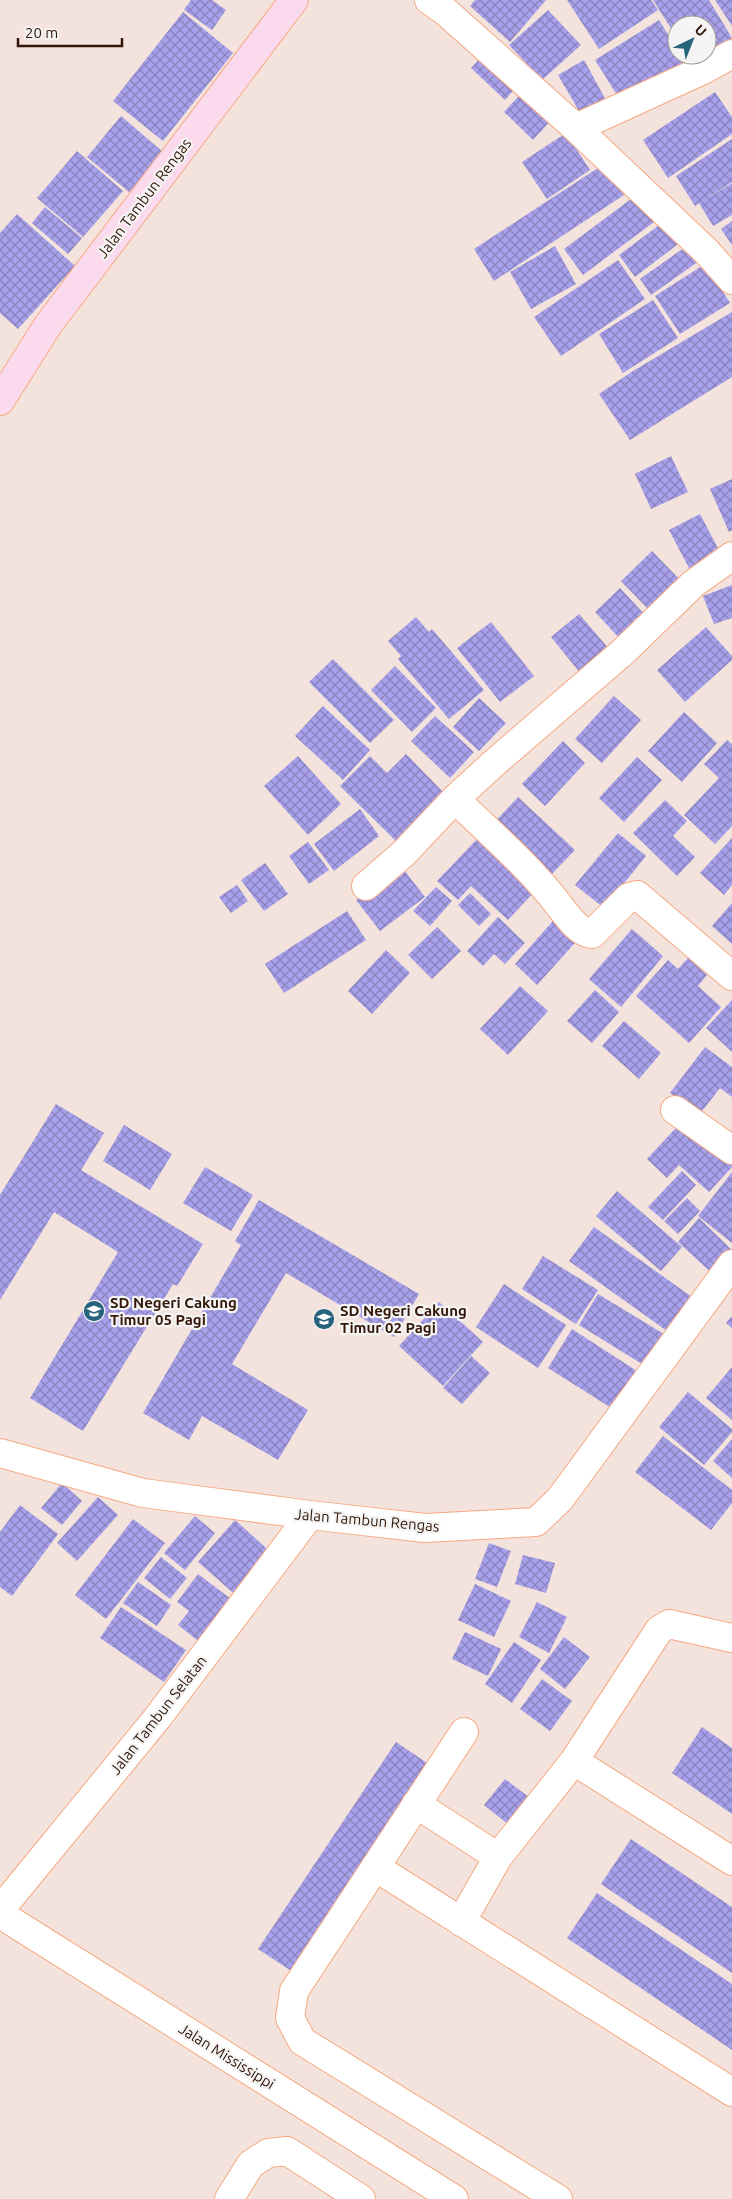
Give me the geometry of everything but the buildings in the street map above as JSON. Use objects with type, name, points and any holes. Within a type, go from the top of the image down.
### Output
[{"type":"street","name":"Jalan Tambun Rengas","points":[[0,401],[48,325],[294,0]]},
{"type":"street","points":[[429,0],[446,12],[576,128],[707,252],[732,280]]},
{"type":"street","points":[[576,128],[705,69],[732,54]]},
{"type":"street","points":[[366,886],[404,853],[455,799],[493,764],[624,651],[693,584],[732,556]]},
{"type":"street","points":[[455,799],[540,883],[569,918],[587,934],[592,934],[629,897],[637,895],[732,976]]},
{"type":"street","points":[[675,1110],[732,1150]]},
{"type":"street","name":"Jalan Tambun Rengas","points":[[0,1453],[143,1493],[310,1515],[425,1528],[536,1522],[560,1499],[732,1264]]},
{"type":"street","name":"Jalan Tambun Selatan","points":[[0,1912],[158,1717],[310,1515]]},
{"type":"street","points":[[461,1922],[498,1856],[574,1761],[659,1630],[669,1624],[732,1638]]},
{"type":"street","points":[[464,1732],[294,1991],[290,2018],[302,2041],[558,2199]]},
{"type":"street","points":[[574,1761],[732,1861]]},
{"type":"street","points":[[416,1804],[498,1856]]},
{"type":"street","points":[[375,1867],[732,2092]]},
{"type":"street","name":"Jalan Mississippi","points":[[0,1912],[454,2199]]},
{"type":"street","points":[[229,2199],[251,2164],[268,2153],[287,2151],[361,2199]]},
{"type":"place","name":"SD Negeri Cakung Timur 05 Pagi","points":[[94,1311]]},
{"type":"place","name":"SD Negeri Cakung Timur 02 Pagi","points":[[324,1319]]}]
